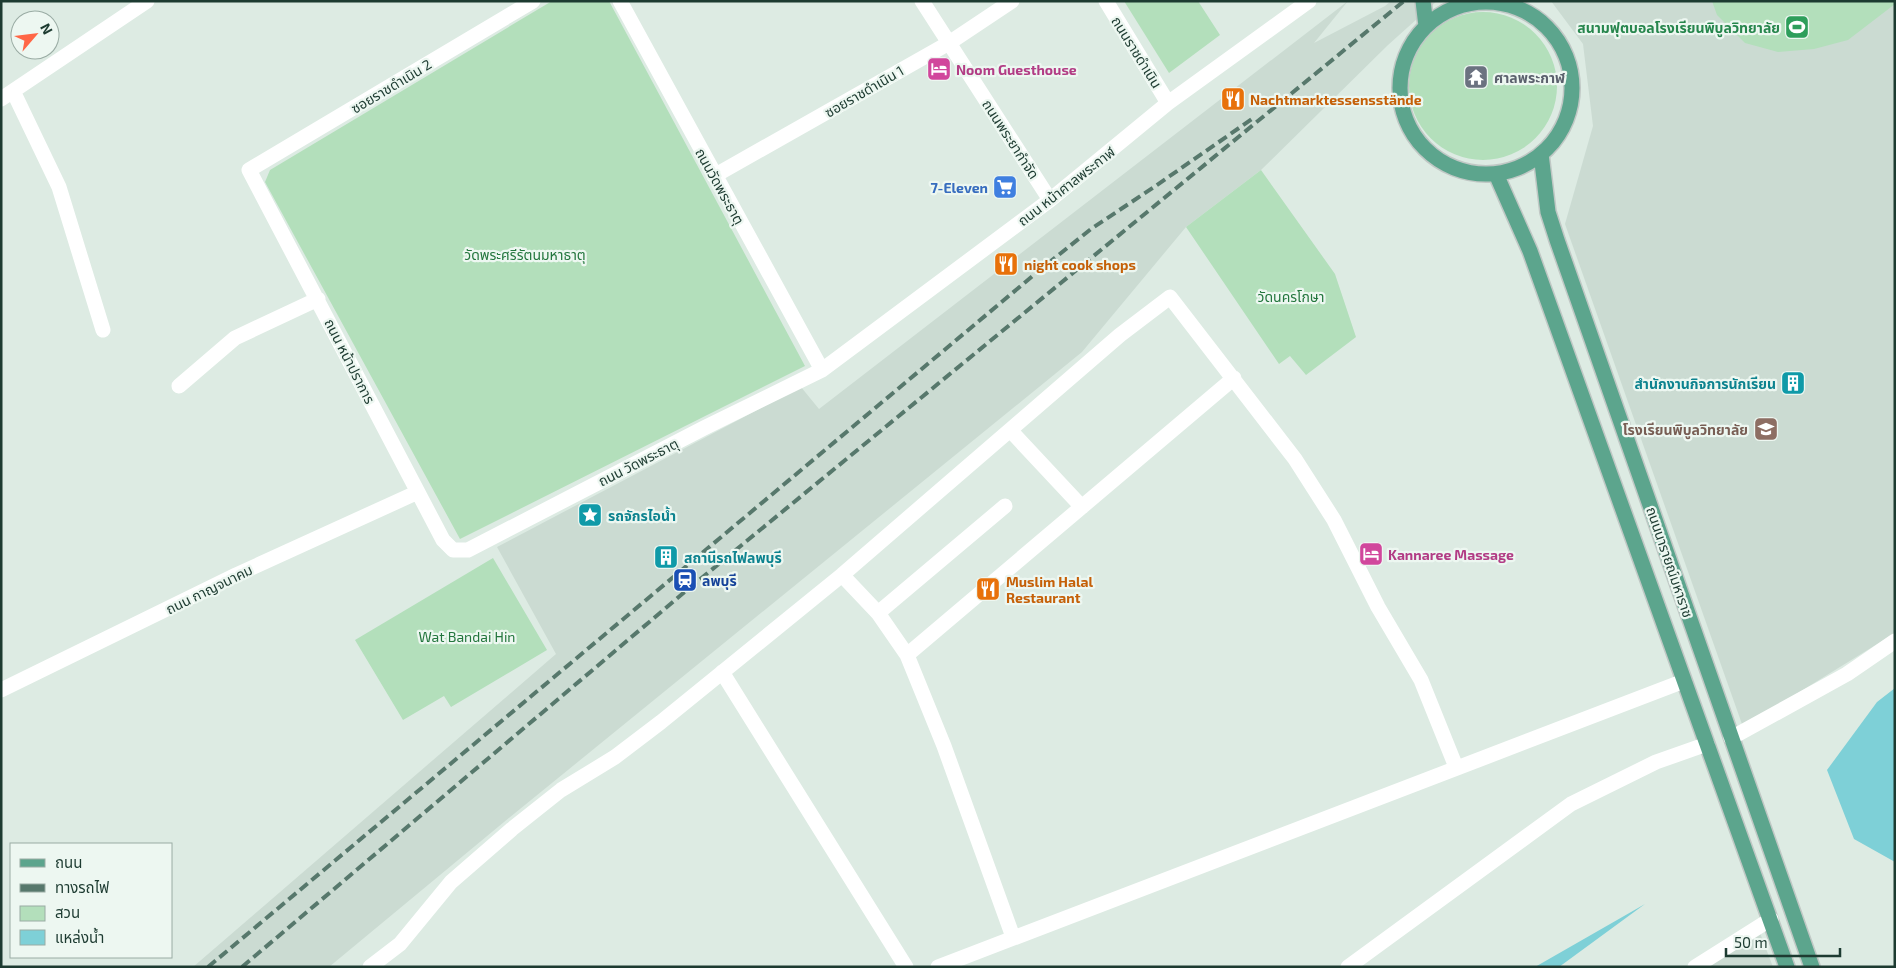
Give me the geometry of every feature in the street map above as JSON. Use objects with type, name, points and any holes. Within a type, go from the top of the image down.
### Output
[{"type":"main road","points":[[1423,1],[1426,26]]},
{"type":"main road","points":[[1489,2],[1510,4],[1532,16],[1550,31],[1563,50],[1570,72],[1572,94],[1567,117],[1557,138],[1528,164],[1496,174],[1474,174],[1452,167],[1433,156],[1418,140],[1407,122],[1401,100],[1400,80],[1404,60],[1413,42],[1426,26],[1445,12],[1466,4],[1489,2]]},
{"type":"main road","name":"ถนนนารายณ์มหาราช","points":[[1541,154],[1548,212],[1557,240],[1812,967]]},
{"type":"main road","name":"ถนนนารายณ์มหาราช","points":[[1496,174],[1530,251],[1787,967]]},
{"type":"street","points":[[103,330],[59,187],[7,95],[147,1]]},
{"type":"street","name":"ซอยราชดำเนิน 2","points":[[249,170],[533,1]]},
{"type":"street","name":"ถนนวัดพระธาตุ","points":[[620,1],[714,176],[822,370]]},
{"type":"street","name":"ถนนพระยากำจัด","points":[[922,1],[1050,200]]},
{"type":"street","name":"ซอยราชดำเนิน 1","points":[[714,176],[949,43],[1012,1]]},
{"type":"street","name":"ถนนราชดำเนิน","points":[[1106,1],[1168,103]]},
{"type":"street","name":"ถนน หน้าศาลพระกาฬ","points":[[822,370],[1050,200],[1168,103],[1309,1]]},
{"type":"street","name":"ถนน หน้าปราการ","points":[[249,170],[418,492],[444,540],[454,550]]},
{"type":"street","points":[[370,967],[400,944],[451,882],[512,830],[561,790],[616,757],[842,575],[1120,335],[1170,297],[1295,459],[1334,520],[1378,606],[1421,680],[1456,767]]},
{"type":"street","points":[[179,386],[235,338],[318,299]]},
{"type":"street","name":"ถนน วัดพระธาตุ","points":[[454,550],[468,550],[704,428],[822,370]]},
{"type":"street","points":[[907,655],[1234,378]]},
{"type":"street","points":[[1010,430],[1082,507]]},
{"type":"street","name":"ถนน กาญจนาคม","points":[[1,690],[236,576],[418,492]]},
{"type":"street","points":[[878,613],[1005,506]]},
{"type":"street","points":[[842,575],[878,613],[907,655],[944,746],[1013,937]]},
{"type":"street","points":[[1731,738],[1847,674],[1895,640]]},
{"type":"street","points":[[722,672],[906,967]]},
{"type":"street","points":[[938,967],[1684,681]]},
{"type":"street","points":[[1348,967],[1571,804],[1656,762],[1706,744]]},
{"type":"street","points":[[1695,967],[1770,920]]},
{"type":"shaded area","points":[[1348,1],[1314,43],[1385,6],[1391,1],[1437,1],[1388,45],[1261,170],[1186,227],[1082,352],[504,822],[329,967],[193,967],[556,654],[497,547],[801,387],[819,409]]},
{"type":"shaded area","name":"โรงเรียนพิบูลวิทยาลัย","points":[[1551,1],[1895,1],[1895,633],[1743,727],[1565,224],[1593,126],[1583,44]]},
{"type":"shaded area","points":[[1760,933],[1773,967],[1705,967]]},
{"type":"green space","name":"วัดพระศรีรัตนมหาธาตุ","points":[[552,1],[609,1],[805,366],[460,539],[265,182],[270,170]]},
{"type":"green space","points":[[1124,1],[1198,1],[1220,35],[1169,73]]},
{"type":"green space","name":"สนามฟุตบอลโรงเรียนพิบูลวิทยาลัย","points":[[1712,1],[1895,1],[1895,4],[1848,40],[1814,49],[1778,52],[1745,43],[1717,15]]},
{"type":"green space","points":[[1483,12],[1511,18],[1535,34],[1551,58],[1557,86],[1551,114],[1535,138],[1511,154],[1483,160],[1455,154],[1431,138],[1415,114],[1409,86],[1415,58],[1431,34],[1455,18]]},
{"type":"green space","name":"วัดนครโกษา","points":[[1261,170],[1335,274],[1356,337],[1306,375],[1290,356],[1279,364],[1186,227]]},
{"type":"green space","name":"Wat Bandai Hin","points":[[493,558],[547,650],[451,707],[444,696],[403,720],[355,640]]},
{"type":"water","points":[[1895,688],[1895,862],[1854,839],[1827,770],[1877,702]]},
{"type":"water","points":[[1645,904],[1559,967],[1535,967]]},
{"type":"railway","points":[[242,967],[687,590],[1404,1]]},
{"type":"railway","points":[[208,967],[1041,269],[1091,229],[1252,119]]},
{"type":"place","name":"สนามฟุตบอลโรงเรียนพิบูลวิทยาลัย","points":[[1797,27]]},
{"type":"place","name":"Noom Guesthouse","points":[[939,69]]},
{"type":"place","name":"ศาลพระกาฬ","points":[[1476,77]]},
{"type":"place","name":"Nachtmarktessensstände","points":[[1233,99]]},
{"type":"place","name":"7-Eleven","points":[[1005,187]]},
{"type":"place","name":"night cook shops","points":[[1006,264]]},
{"type":"place","name":"สำนักงานกิจการนักเรียน","points":[[1793,383]]},
{"type":"place","name":"โรงเรียนพิบูลวิทยาลัย","points":[[1766,429]]},
{"type":"place","name":"รถจักรไอน้ำ","points":[[590,515]]},
{"type":"place","name":"Kannaree Massage","points":[[1371,554]]},
{"type":"place","name":"สถานีรถไฟลพบุรี","points":[[666,557]]},
{"type":"place","name":"ลพบุรี","points":[[685,580]]},
{"type":"place","name":"Muslim Halal Restaurant","points":[[988,589]]}]
